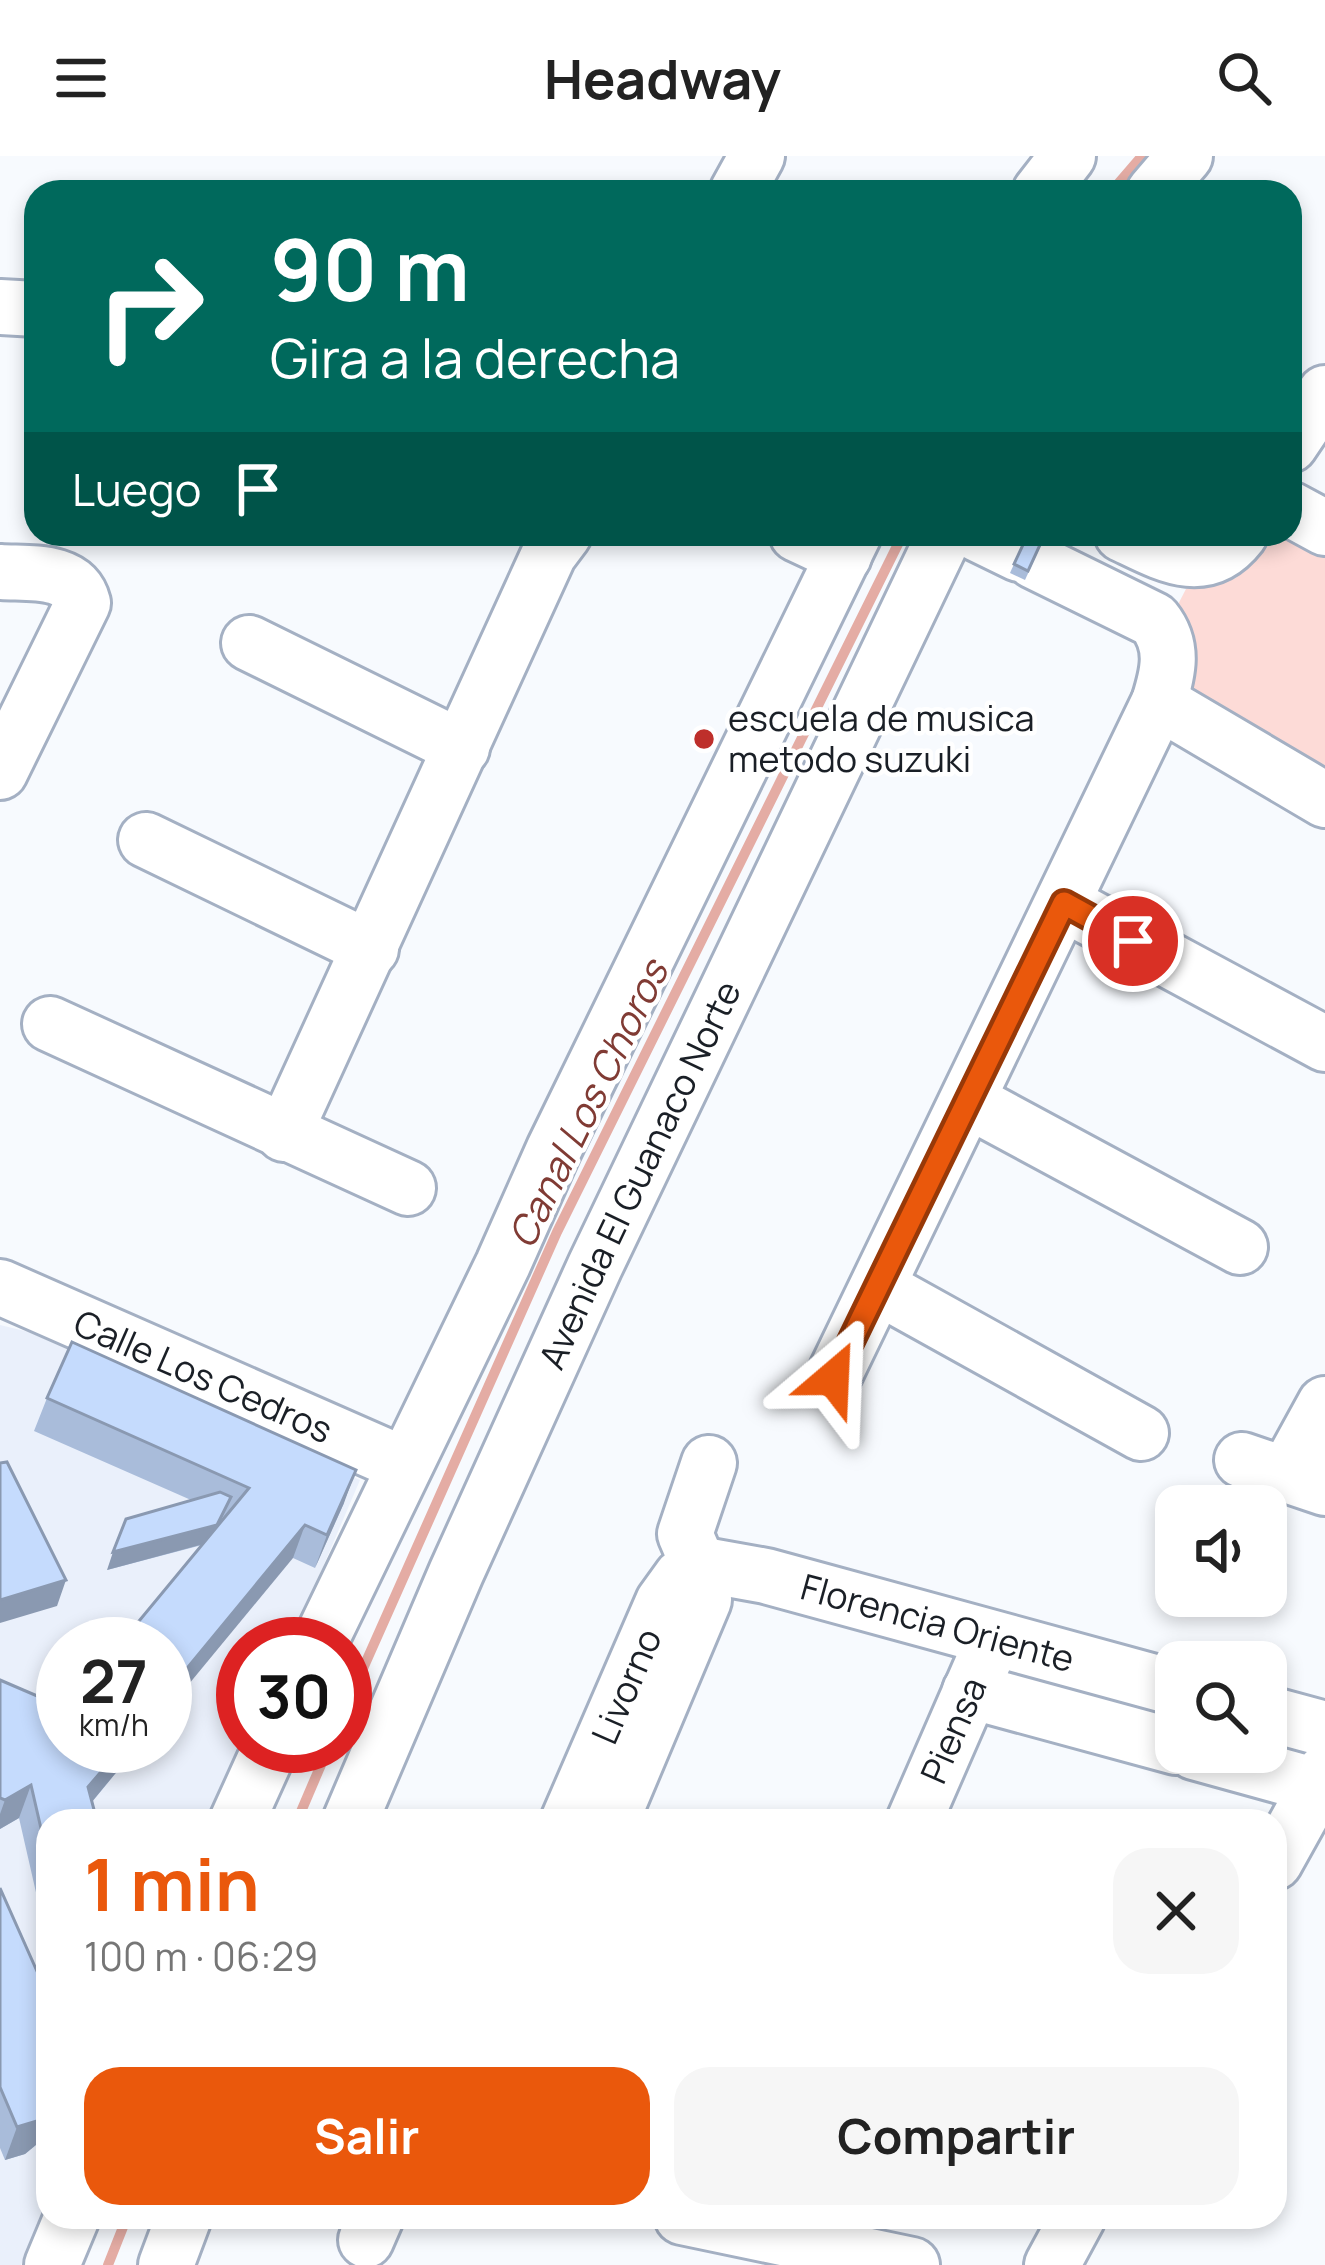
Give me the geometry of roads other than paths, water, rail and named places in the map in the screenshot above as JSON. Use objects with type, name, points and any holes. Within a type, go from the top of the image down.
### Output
[{"type":"street","points":[[1050,180],[1069,156]]},
{"type":"street","points":[[1164,180],[1185,156]]},
{"type":"street","points":[[1302,428],[1325,394]]},
{"type":"street","points":[[284,1134],[462,748],[537,546]]},
{"type":"street","points":[[332,1617],[564,1128],[830,546]]},
{"type":"street","name":"Avenida El Guanaco Norte","points":[[355,1809],[595,1266],[939,546]]},
{"type":"street","points":[[1147,546],[1196,562],[1228,546]]},
{"type":"street","points":[[833,1378],[1159,702],[1169,653],[1165,633],[1154,620],[1010,549]]},
{"type":"street","points":[[0,572],[66,580],[78,587],[83,602],[0,772]]},
{"type":"street","points":[[249,643],[462,748]]},
{"type":"street","points":[[1159,702],[1325,800]]},
{"type":"street","points":[[146,840],[370,949]]},
{"type":"street","points":[[1064,903],[1325,1044]]},
{"type":"street","points":[[50,1024],[408,1188]]},
{"type":"street","points":[[969,1101],[1240,1247]]},
{"type":"street","name":"Calle Los Cedros","points":[[0,1287],[404,1465]]},
{"type":"street","points":[[878,1287],[1141,1433]]},
{"type":"street","points":[[1284,1474],[1325,1404]]},
{"type":"street","name":"Livorno","points":[[616,1809],[700,1612],[705,1588],[686,1527],[709,1463]]},
{"type":"street","name":"Livorno","points":[[573,1809],[663,1602],[681,1577],[699,1564]]},
{"type":"street","name":"Florencia Oriente","points":[[699,1564],[766,1576],[1155,1682]]},
{"type":"street","name":"Piensa","points":[[919,1809],[993,1639]]},
{"type":"street","name":"Florencia Oriente","points":[[970,1691],[1155,1741]]},
{"type":"street","points":[[1287,1719],[1325,1729]]},
{"type":"street","points":[[1287,1772],[1321,1779],[1287,1840]]},
{"type":"street","points":[[242,1809],[259,1773]]},
{"type":"street","points":[[52,2265],[67,2229]]},
{"type":"street","points":[[166,2265],[180,2229]]},
{"type":"street","points":[[761,2229],[876,2261]]},
{"type":"street","points":[[1052,2265],[1072,2229]]},
{"type":"waterway","name":"Canal Los Choros","points":[[1121,180],[1142,156]]},
{"type":"waterway","name":"Canal Los Choros","points":[[372,1648],[557,1232],[897,546]]},
{"type":"waterway","name":"Canal Los Choros","points":[[302,1809],[317,1773]]},
{"type":"waterway","name":"Canal Los Choros","points":[[108,2265],[122,2229]]},
{"type":"place","name":"escuela de musica metodo suzuki","points":[[704,739]]}]
